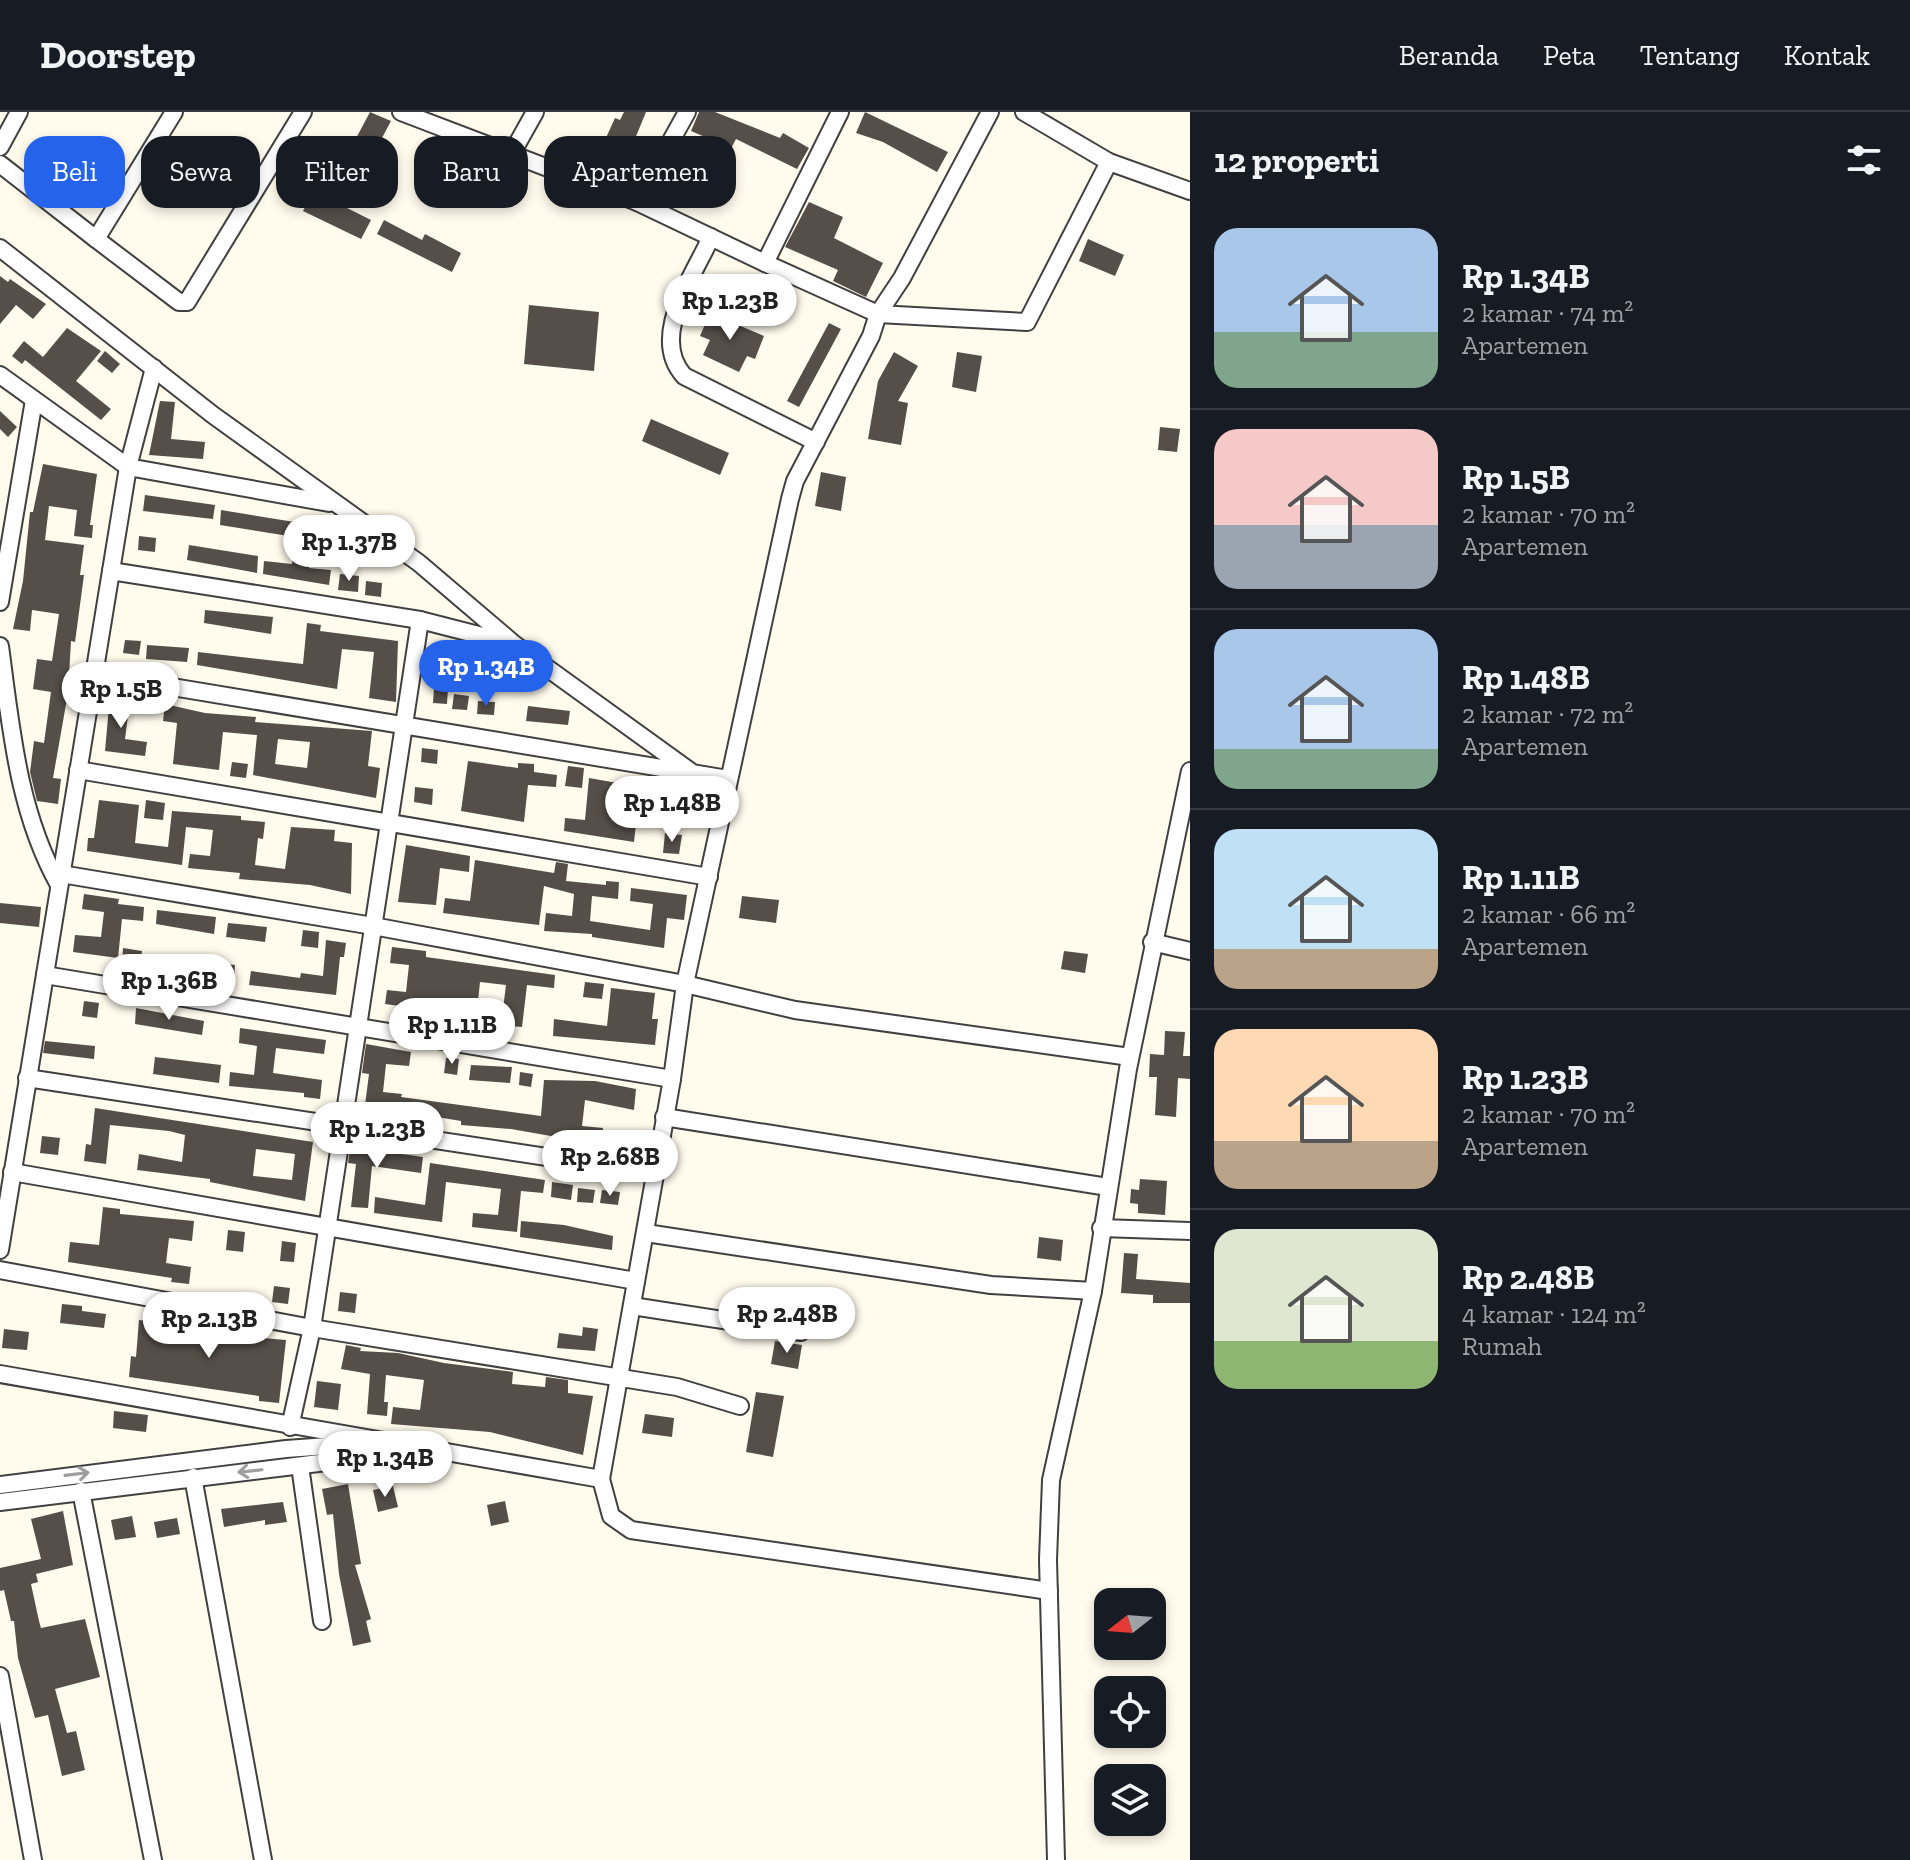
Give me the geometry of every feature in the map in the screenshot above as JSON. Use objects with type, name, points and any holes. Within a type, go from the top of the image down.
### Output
[{"type":"street","points":[[0,147],[19,112]]},
{"type":"street","points":[[96,239],[174,112]]},
{"type":"street","points":[[0,164],[179,302],[187,302],[303,112]]},
{"type":"street","points":[[401,112],[424,116],[472,136]]},
{"type":"street","points":[[522,136],[535,112]]},
{"type":"street","points":[[674,136],[687,112]]},
{"type":"street","points":[[765,263],[840,112]]},
{"type":"street","points":[[990,112],[902,278],[878,314],[871,336],[795,481],[685,984],[672,1079],[652,1173],[646,1233],[601,1479],[611,1516],[631,1530],[1049,1591]]},
{"type":"street","points":[[1024,112],[1109,162],[1190,191]]},
{"type":"street","points":[[650,208],[878,314],[1027,322],[1109,162]]},
{"type":"street","points":[[711,237],[670,332],[673,361],[684,376],[816,442]]},
{"type":"street","points":[[0,248],[154,368],[419,563],[514,644],[694,774]]},
{"type":"street","points":[[0,1250],[128,467],[154,368]]},
{"type":"street","points":[[0,375],[128,467],[336,504]]},
{"type":"street","points":[[0,602],[34,400]]},
{"type":"street","points":[[0,504],[14,515]]},
{"type":"street","points":[[111,571],[420,620],[514,644]]},
{"type":"street","points":[[290,1427],[312,1328],[420,620]]},
{"type":"street","points":[[0,646],[17,771],[39,851],[60,880],[373,926],[685,984],[795,1010],[1130,1057]]},
{"type":"street","points":[[94,674],[728,779]]},
{"type":"street","points":[[78,770],[709,877]]},
{"type":"street","points":[[1056,1860],[1049,1591],[1051,1480],[1093,1291],[1130,1057],[1190,771]]},
{"type":"street","points":[[1152,942],[1190,951]]},
{"type":"street","points":[[45,975],[672,1079]]},
{"type":"street","points":[[27,1078],[652,1173]]},
{"type":"street","points":[[664,1117],[1108,1187]]},
{"type":"street","points":[[12,1172],[327,1224],[636,1281]]},
{"type":"street","points":[[1101,1228],[1190,1231]]},
{"type":"street","points":[[646,1233],[991,1285],[1093,1291]]},
{"type":"street","points":[[0,1270],[312,1328],[677,1387],[740,1406]]},
{"type":"street","points":[[632,1306],[801,1332]]},
{"type":"street","points":[[0,1374],[290,1427],[438,1448],[601,1479]]},
{"type":"street","points":[[0,1485],[286,1449],[391,1442]]},
{"type":"street","points":[[0,1502],[438,1448]]},
{"type":"street","points":[[300,1466],[322,1621]]},
{"type":"street","points":[[193,1477],[263,1860]]},
{"type":"street","points":[[81,1491],[153,1860]]},
{"type":"street","points":[[0,1676],[33,1860]]},
{"type":"building","points":[[370,112],[391,121],[383,136],[357,136]]},
{"type":"building","points":[[624,112],[646,112],[636,136],[607,136],[615,118],[620,120]]},
{"type":"building","points":[[699,112],[715,112],[780,138],[783,133],[809,148],[797,169],[736,139],[736,136],[703,136],[691,131]]},
{"type":"building","points":[[865,112],[948,152],[937,172],[883,142],[856,133]]},
{"type":"building","points":[[809,202],[843,217],[834,238],[883,263],[866,297],[833,281],[838,270],[785,247]]},
{"type":"building","points":[[304,208],[347,208],[371,220],[361,239],[303,211]]},
{"type":"building","points":[[384,220],[422,240],[425,234],[461,253],[452,272],[377,234]]},
{"type":"building","points":[[1088,239],[1124,255],[1115,276],[1079,261]]},
{"type":"building","points":[[0,276],[8,282],[10,279],[46,304],[33,319],[16,305],[0,324]]},
{"type":"building","points":[[529,305],[599,312],[594,371],[524,364]]},
{"type":"building","points":[[710,313],[764,336],[755,359],[747,356],[739,372],[703,355],[710,340],[700,336]]},
{"type":"building","points":[[829,323],[841,329],[799,407],[787,401]]},
{"type":"building","points":[[67,328],[101,351],[76,381],[111,409],[101,420],[25,360],[22,364],[12,356],[24,341],[43,357]]},
{"type":"building","points":[[105,351],[120,364],[112,373],[97,361]]},
{"type":"building","points":[[894,352],[918,366],[898,401],[908,403],[901,445],[868,439],[878,381]]},
{"type":"building","points":[[957,352],[982,356],[976,392],[952,387]]},
{"type":"building","points":[[160,401],[175,402],[171,439],[205,442],[203,459],[149,455]]},
{"type":"building","points":[[0,411],[17,427],[8,437],[0,429]]},
{"type":"building","points":[[651,419],[729,453],[720,475],[642,441]]},
{"type":"building","points":[[1160,427],[1180,429],[1177,452],[1158,450]]},
{"type":"building","points":[[43,464],[97,474],[90,525],[93,525],[92,538],[74,536],[77,510],[49,506],[45,540],[84,545],[80,575],[84,575],[75,642],[71,641],[68,693],[53,778],[61,779],[58,804],[37,801],[30,772],[34,741],[44,743],[51,692],[33,689],[37,659],[52,661],[59,614],[32,610],[30,631],[13,629],[23,581],[30,512],[33,512]]},
{"type":"building","points":[[821,472],[846,477],[841,511],[815,506]]},
{"type":"building","points":[[145,495],[215,505],[213,519],[143,511]]},
{"type":"building","points":[[221,510],[313,525],[309,568],[331,570],[329,585],[263,574],[264,561],[292,564],[295,537],[220,525]]},
{"type":"building","points":[[139,536],[156,538],[155,552],[138,550]]},
{"type":"building","points":[[189,545],[258,556],[257,573],[187,560]]},
{"type":"building","points":[[340,574],[359,576],[358,592],[338,590]]},
{"type":"building","points":[[366,581],[382,583],[381,597],[365,595]]},
{"type":"building","points":[[205,610],[273,617],[271,634],[204,623]]},
{"type":"building","points":[[307,623],[321,625],[320,631],[398,641],[396,702],[369,698],[374,652],[342,649],[337,689],[197,665],[198,652],[303,664]]},
{"type":"building","points":[[125,640],[141,641],[139,655],[123,653]]},
{"type":"building","points":[[147,645],[189,648],[187,662],[146,659]]},
{"type":"building","points":[[442,649],[455,651],[454,665],[441,664]]},
{"type":"building","points":[[434,688],[448,689],[447,704],[433,703]]},
{"type":"building","points":[[454,694],[469,696],[467,710],[452,709]]},
{"type":"building","points":[[110,695],[130,700],[125,739],[147,742],[145,756],[105,751]]},
{"type":"building","points":[[478,701],[495,702],[494,715],[477,714]]},
{"type":"building","points":[[165,704],[205,713],[256,717],[255,722],[372,731],[368,766],[380,768],[376,798],[253,775],[257,735],[223,732],[219,770],[173,764],[177,723],[163,721]],"holes":[[[278,739],[310,742],[307,768],[275,764]]]},
{"type":"building","points":[[528,706],[570,711],[568,725],[526,721]]},
{"type":"building","points":[[422,748],[438,750],[437,764],[421,762]]},
{"type":"building","points":[[468,761],[518,768],[518,763],[534,764],[534,772],[557,775],[556,787],[528,785],[524,822],[461,811]]},
{"type":"building","points":[[232,762],[248,764],[246,778],[230,776]]},
{"type":"building","points":[[568,766],[584,768],[582,788],[565,786]]},
{"type":"building","points":[[589,778],[640,787],[639,791],[685,794],[683,809],[638,805],[634,842],[564,831],[565,818],[585,820]]},
{"type":"building","points":[[415,787],[433,789],[432,805],[414,802]]},
{"type":"building","points":[[99,800],[139,805],[135,843],[168,847],[172,811],[241,816],[241,820],[265,822],[263,839],[258,838],[255,865],[285,869],[291,827],[335,830],[334,841],[352,843],[351,894],[310,885],[239,879],[240,873],[188,868],[190,854],[210,856],[213,830],[186,827],[182,865],[87,851],[88,838],[94,838]]},
{"type":"building","points":[[146,800],[165,803],[163,820],[144,818]]},
{"type":"building","points":[[665,833],[682,835],[679,854],[663,853]]},
{"type":"building","points":[[406,845],[470,856],[469,872],[440,868],[436,905],[398,902]]},
{"type":"building","points":[[475,860],[554,873],[556,862],[568,864],[566,881],[606,885],[606,881],[619,882],[618,899],[592,896],[590,921],[650,930],[653,904],[630,901],[631,888],[687,895],[684,920],[667,918],[664,948],[592,937],[592,934],[544,931],[546,913],[572,916],[574,894],[544,886],[539,925],[443,913],[445,898],[470,901]]},
{"type":"building","points":[[84,894],[119,899],[118,904],[144,907],[143,921],[122,919],[118,958],[73,952],[75,935],[101,937],[104,912],[82,909]]},
{"type":"building","points":[[742,896],[779,900],[776,923],[739,918]]},
{"type":"building","points":[[0,903],[41,907],[39,927],[0,923]]},
{"type":"building","points":[[157,910],[216,917],[214,934],[156,924]]},
{"type":"building","points":[[228,923],[267,927],[265,942],[226,937]]},
{"type":"building","points":[[303,930],[319,932],[318,948],[301,946]]},
{"type":"building","points":[[326,940],[346,943],[344,957],[340,957],[336,995],[249,985],[251,971],[300,978],[301,973],[323,976]]},
{"type":"building","points":[[392,947],[426,951],[426,957],[555,975],[554,988],[527,985],[522,1027],[501,1025],[506,985],[480,982],[476,1021],[458,1019],[459,1014],[385,1004],[387,990],[406,992],[409,965],[390,963]]},
{"type":"building","points":[[123,948],[142,951],[140,967],[122,965]]},
{"type":"building","points":[[1064,951],[1088,954],[1085,973],[1061,969]]},
{"type":"building","points":[[149,955],[192,957],[191,960],[235,965],[234,980],[147,970]]},
{"type":"building","points":[[585,982],[604,984],[602,999],[583,997]]},
{"type":"building","points":[[611,988],[655,993],[652,1019],[658,1019],[655,1045],[553,1036],[554,1019],[607,1026]]},
{"type":"building","points":[[84,1001],[99,1003],[97,1018],[82,1016]]},
{"type":"building","points":[[136,1008],[204,1021],[202,1035],[135,1024]]},
{"type":"building","points":[[240,1028],[326,1040],[324,1054],[276,1048],[273,1073],[322,1080],[320,1099],[304,1097],[304,1093],[229,1086],[230,1072],[254,1075],[257,1046],[239,1043]]},
{"type":"building","points":[[1165,1031],[1185,1032],[1183,1056],[1190,1056],[1190,1079],[1178,1078],[1176,1117],[1155,1115],[1157,1077],[1149,1077],[1150,1054],[1164,1055]]},
{"type":"building","points":[[45,1041],[95,1046],[94,1059],[43,1053]]},
{"type":"building","points":[[366,1044],[411,1052],[409,1066],[386,1064],[383,1092],[402,1094],[401,1097],[541,1116],[544,1080],[595,1081],[636,1089],[634,1110],[585,1100],[582,1126],[603,1128],[602,1145],[511,1129],[461,1125],[461,1121],[365,1105],[369,1074],[362,1073]]},
{"type":"building","points":[[155,1057],[221,1065],[219,1083],[153,1074]]},
{"type":"building","points":[[446,1058],[459,1059],[457,1075],[444,1073]]},
{"type":"building","points":[[471,1065],[512,1067],[510,1083],[469,1080]]},
{"type":"building","points":[[520,1072],[533,1074],[531,1087],[519,1085]]},
{"type":"building","points":[[95,1108],[313,1142],[305,1201],[210,1182],[210,1179],[137,1170],[139,1154],[182,1162],[185,1135],[110,1125],[106,1164],[84,1161],[86,1144],[91,1145]],"holes":[[[256,1149],[295,1154],[292,1180],[253,1176]]]},
{"type":"building","points":[[42,1136],[60,1138],[58,1155],[40,1153]]},
{"type":"building","points":[[358,1148],[423,1157],[421,1173],[372,1166],[368,1208],[351,1207],[356,1164],[348,1163],[350,1150],[358,1151]]},
{"type":"building","points":[[430,1163],[545,1180],[543,1193],[521,1191],[517,1232],[472,1227],[473,1213],[498,1215],[501,1189],[446,1182],[442,1222],[374,1213],[375,1197],[425,1205]]},
{"type":"building","points":[[1140,1179],[1167,1181],[1165,1215],[1138,1213],[1138,1204],[1130,1203],[1131,1189],[1139,1190]]},
{"type":"building","points":[[552,1182],[573,1185],[571,1200],[551,1197]]},
{"type":"building","points":[[578,1188],[595,1190],[593,1203],[577,1202]]},
{"type":"building","points":[[602,1190],[620,1192],[618,1205],[600,1203]]},
{"type":"building","points":[[103,1207],[120,1209],[120,1214],[194,1221],[192,1241],[169,1238],[166,1263],[191,1267],[189,1284],[171,1282],[172,1278],[68,1262],[70,1242],[99,1245]]},
{"type":"building","points":[[521,1221],[564,1225],[613,1236],[612,1250],[520,1237]]},
{"type":"building","points":[[228,1230],[245,1232],[243,1252],[226,1250]]},
{"type":"building","points":[[1039,1237],[1063,1240],[1061,1261],[1037,1258]]},
{"type":"building","points":[[282,1241],[296,1243],[294,1262],[280,1261]]},
{"type":"building","points":[[1124,1253],[1138,1254],[1136,1279],[1190,1283],[1190,1303],[1153,1303],[1153,1295],[1121,1293]]},
{"type":"building","points":[[274,1286],[290,1288],[288,1304],[272,1302]]},
{"type":"building","points":[[340,1292],[357,1294],[355,1313],[338,1311]]},
{"type":"building","points":[[62,1304],[82,1306],[82,1311],[106,1314],[104,1328],[60,1323]]},
{"type":"building","points":[[139,1320],[184,1325],[183,1329],[206,1333],[286,1340],[279,1403],[259,1401],[259,1396],[129,1377],[131,1356],[136,1357]]},
{"type":"building","points":[[583,1327],[598,1329],[595,1351],[557,1348],[559,1333],[582,1336]]},
{"type":"building","points":[[4,1329],[29,1332],[27,1350],[2,1348]]},
{"type":"building","points":[[775,1341],[802,1345],[798,1369],[771,1364]]},
{"type":"building","points":[[346,1345],[361,1348],[360,1351],[398,1353],[513,1372],[512,1384],[545,1387],[546,1377],[568,1380],[568,1393],[593,1396],[583,1455],[490,1432],[391,1424],[393,1407],[420,1410],[424,1380],[386,1375],[384,1402],[388,1402],[387,1416],[367,1414],[370,1374],[341,1369]]},
{"type":"building","points":[[317,1381],[341,1384],[338,1410],[314,1407]]},
{"type":"building","points":[[756,1392],[784,1396],[773,1457],[746,1452]]},
{"type":"building","points":[[114,1411],[148,1415],[146,1432],[113,1428]]},
{"type":"building","points":[[645,1414],[674,1418],[672,1437],[642,1433]]},
{"type":"building","points":[[348,1484],[361,1564],[355,1565],[371,1619],[366,1621],[371,1642],[353,1646],[339,1574],[333,1514],[327,1515],[322,1489]]},
{"type":"building","points":[[393,1486],[398,1507],[378,1512],[373,1490]]},
{"type":"building","points":[[505,1501],[509,1522],[491,1526],[487,1505]]},
{"type":"building","points":[[283,1502],[287,1522],[265,1525],[265,1520],[224,1527],[221,1509]]},
{"type":"building","points":[[63,1511],[73,1565],[36,1574],[38,1582],[31,1584],[39,1621],[41,1628],[85,1619],[100,1677],[55,1689],[67,1733],[76,1731],[85,1770],[62,1776],[48,1715],[35,1718],[18,1658],[14,1621],[11,1621],[4,1590],[0,1591],[0,1568],[41,1559],[31,1519]]},
{"type":"building","points":[[132,1516],[136,1537],[115,1540],[111,1520]]},
{"type":"building","points":[[177,1518],[180,1534],[157,1538],[154,1522]]}]
